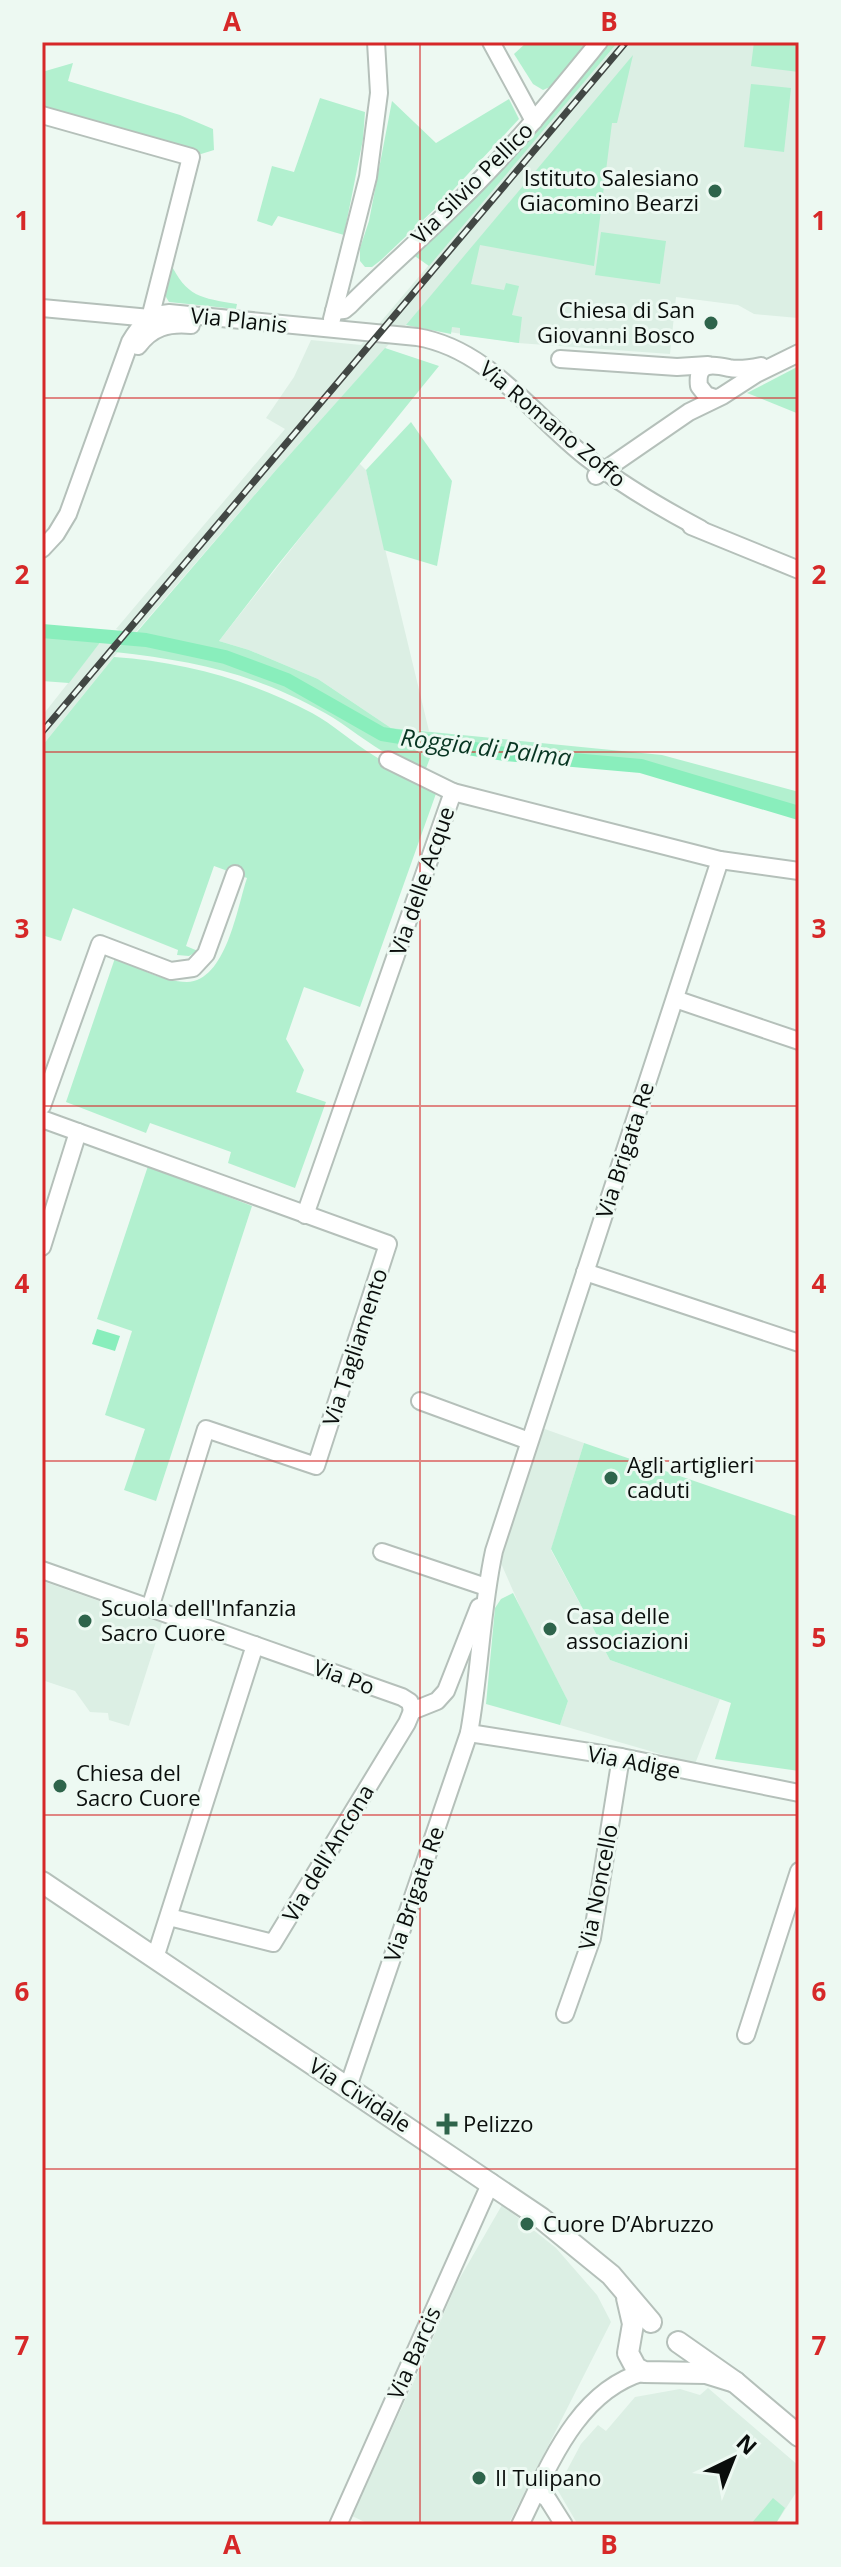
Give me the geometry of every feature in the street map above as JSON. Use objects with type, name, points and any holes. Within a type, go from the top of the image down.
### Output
[{"type":"main road","name":"Via Cividale","points":[[42,1882],[491,2182],[570,2241],[622,2287],[651,2322],[671,2329],[678,2342],[797,2430]]},
{"type":"main road","name":"Via Cividale","points":[[42,1894],[89,1913]]},
{"type":"main road","points":[[622,2287],[633,2324],[630,2343],[636,2368],[644,2372]]},
{"type":"main road","points":[[630,2343],[643,2324],[651,2322]]},
{"type":"main road","points":[[665,2371],[678,2356],[678,2342]]},
{"type":"main road","name":"Via Cividale","points":[[644,2372],[706,2373],[735,2382]]},
{"type":"street","points":[[328,332],[368,177],[379,93],[376,42]]},
{"type":"street","points":[[491,42],[534,121]]},
{"type":"street","name":"Via Silvio Pellico","points":[[334,311],[344,310],[350,305],[457,203],[534,121],[599,42]]},
{"type":"street","points":[[42,115],[191,157],[152,324],[139,344],[105,416],[68,514],[42,549]]},
{"type":"street","points":[[344,272],[373,282]]},
{"type":"street","name":"Via Planis","points":[[42,308],[152,324],[169,313],[328,332]]},
{"type":"street","name":"Via Romano Zoffo","points":[[328,332],[394,342],[439,354],[470,369],[600,474],[701,529],[799,570]]},
{"type":"street","name":"Via Romano Zoffo","points":[[328,332],[417,337],[445,344],[486,368],[600,474]]},
{"type":"street","points":[[600,474],[689,412],[792,356]]},
{"type":"street","points":[[560,359],[677,367],[717,364],[726,368],[754,368],[792,356]]},
{"type":"street","points":[[689,412],[701,371],[708,365]]},
{"type":"street","points":[[677,367],[706,395],[723,393],[732,381],[726,368]]},
{"type":"street","points":[[388,760],[453,792]]},
{"type":"street","name":"Via delle Acque","points":[[305,1215],[453,792],[720,860],[799,871]]},
{"type":"street","name":"Via Brigata Re","points":[[348,2087],[469,1733],[475,1700],[472,1646],[494,1551],[720,860]]},
{"type":"street","points":[[42,1106],[100,944],[171,971],[193,968],[206,954],[235,874]]},
{"type":"street","points":[[675,999],[799,1041]]},
{"type":"street","name":"Via Tagliamento","points":[[42,1119],[388,1244],[316,1466],[206,1429],[150,1608]]},
{"type":"street","points":[[42,1247],[78,1132]]},
{"type":"street","points":[[585,1272],[799,1343]]},
{"type":"street","points":[[420,1401],[529,1441]]},
{"type":"street","points":[[382,1552],[485,1591]]},
{"type":"street","name":"Via Po","points":[[42,1570],[402,1697],[410,1702],[412,1711]]},
{"type":"street","points":[[155,1958],[255,1645]]},
{"type":"street","name":"Via Brigata Re","points":[[446,1691],[472,1646]]},
{"type":"street","points":[[412,1711],[437,1701],[446,1691],[475,1700]]},
{"type":"street","name":"Via dell'Ancona","points":[[169,1917],[273,1943],[412,1711]]},
{"type":"street","name":"Via Adige","points":[[469,1733],[621,1757],[799,1793]]},
{"type":"street","name":"Via Noncello","points":[[565,2014],[592,1938],[621,1757]]},
{"type":"street","points":[[746,2035],[799,1871]]},
{"type":"street","name":"Via Barcis","points":[[337,2525],[491,2182]]},
{"type":"street","points":[[619,2381],[630,2343]]},
{"type":"street","points":[[520,2525],[572,2425],[619,2381],[644,2372]]},
{"type":"street","points":[[536,2492],[547,2498],[564,2525]]},
{"type":"shaded area","points":[[527,42],[590,42],[550,87],[543,90],[533,84],[514,54]]},
{"type":"shaded area","points":[[604,42],[618,42],[429,266],[409,252]]},
{"type":"shaded area","points":[[618,42],[799,42],[799,340],[796,341],[798,318],[754,314],[738,305],[676,297],[670,354],[518,343],[406,325],[116,651],[42,746],[42,716],[102,640],[108,641],[119,630],[116,629],[285,429],[266,418],[294,377],[311,340],[361,345]]},
{"type":"shaded area","points":[[754,42],[799,42],[799,72],[751,66]]},
{"type":"shaded area","points":[[633,55],[617,123],[612,123],[594,266],[480,245],[471,284],[504,290],[506,283],[519,286],[512,315],[522,317],[519,343],[460,335],[460,328],[452,327],[451,334],[406,325]]},
{"type":"shaded area","points":[[73,63],[68,81],[180,115],[213,129],[214,150],[201,154],[42,107],[42,72]]},
{"type":"shaded area","points":[[751,84],[791,88],[784,152],[744,147]]},
{"type":"shaded area","points":[[320,98],[365,112],[363,139],[344,235],[278,216],[272,226],[257,221],[272,166],[294,172]]},
{"type":"shaded area","points":[[509,99],[519,119],[441,203],[381,260],[372,267],[365,267],[360,261],[360,248],[369,221],[392,101],[436,143]]},
{"type":"shaded area","points":[[601,232],[666,241],[660,284],[595,275]]},
{"type":"shaded area","points":[[170,262],[182,282],[196,294],[237,304],[236,309],[169,302],[163,292]]},
{"type":"shaded area","points":[[385,348],[439,366],[219,641],[318,679],[391,728],[662,755],[799,792],[799,808],[647,763],[551,755],[386,732],[289,676],[223,652],[130,635],[137,632]]},
{"type":"shaded area","points":[[799,366],[799,414],[747,393]]},
{"type":"shaded area","points":[[411,422],[452,481],[437,566],[384,550],[366,470]]},
{"type":"shaded area","points":[[359,463],[366,470],[429,731],[391,728],[318,679],[219,641]]},
{"type":"shaded area","points":[[42,637],[102,640],[69,683],[42,681]]},
{"type":"shaded area","points":[[123,643],[201,655],[243,668],[300,692],[382,738],[435,745],[425,771],[391,756],[299,699],[223,671],[115,652]]},
{"type":"shaded area","points":[[114,657],[191,668],[265,691],[312,713],[381,760],[438,788],[360,1007],[304,987],[286,1039],[304,1070],[296,1092],[326,1102],[295,1188],[228,1163],[231,1152],[150,1123],[146,1133],[66,1102],[115,958],[169,980],[187,982],[200,978],[211,970],[228,941],[247,878],[214,866],[186,946],[198,951],[189,956],[177,955],[178,950],[73,908],[61,941],[42,935],[42,746]]},
{"type":"shaded area","points":[[148,1166],[252,1206],[156,1501],[124,1490],[145,1429],[105,1415],[132,1331],[97,1319]]},
{"type":"shaded area","points":[[97,1329],[120,1336],[115,1351],[92,1344]]},
{"type":"shaded area","points":[[542,1428],[584,1443],[551,1550],[610,1660],[720,1699],[695,1764],[560,1725],[568,1701],[525,1618],[500,1561]]},
{"type":"shaded area","points":[[584,1443],[799,1517],[799,1771],[715,1759],[731,1703],[610,1660],[551,1549]]},
{"type":"shaded area","points":[[42,1581],[162,1623],[129,1726],[109,1720],[108,1713],[90,1712],[75,1691],[42,1680]]},
{"type":"shaded area","points":[[513,1593],[568,1701],[560,1725],[486,1704],[495,1608],[501,1599]]},
{"type":"shaded area","points":[[502,2205],[556,2248],[597,2295],[611,2322],[508,2525],[371,2525],[352,2516],[457,2283]]},
{"type":"shaded area","points":[[708,2388],[799,2466],[799,2488],[775,2525],[578,2525],[557,2489],[581,2444],[598,2425],[606,2431],[635,2397],[680,2389],[700,2395]]},
{"type":"shaded area","points":[[773,2498],[785,2508],[775,2525],[750,2525]]},
{"type":"waterway","name":"Roggia di Palma","points":[[42,631],[146,640],[225,657],[287,680],[382,734],[505,754],[641,766],[799,813]]},
{"type":"railway","points":[[42,732],[626,42]]},
{"type":"place","name":"Istituto Salesiano Giacomino Bearzi","points":[[715,191]]},
{"type":"place","name":"Chiesa di San Giovanni Bosco","points":[[711,323]]},
{"type":"place","name":"Agli artiglieri caduti","points":[[611,1478]]},
{"type":"place","name":"Scuola dell'Infanzia Sacro Cuore","points":[[85,1621]]},
{"type":"place","name":"Casa delle associazioni","points":[[550,1629]]},
{"type":"place","name":"Chiesa del Sacro Cuore","points":[[60,1786]]},
{"type":"place","name":"Pelizzo","points":[[447,2124]]},
{"type":"place","name":"Cuore D’Abruzzo","points":[[527,2224]]},
{"type":"place","name":"Il Tulipano","points":[[479,2478]]}]
